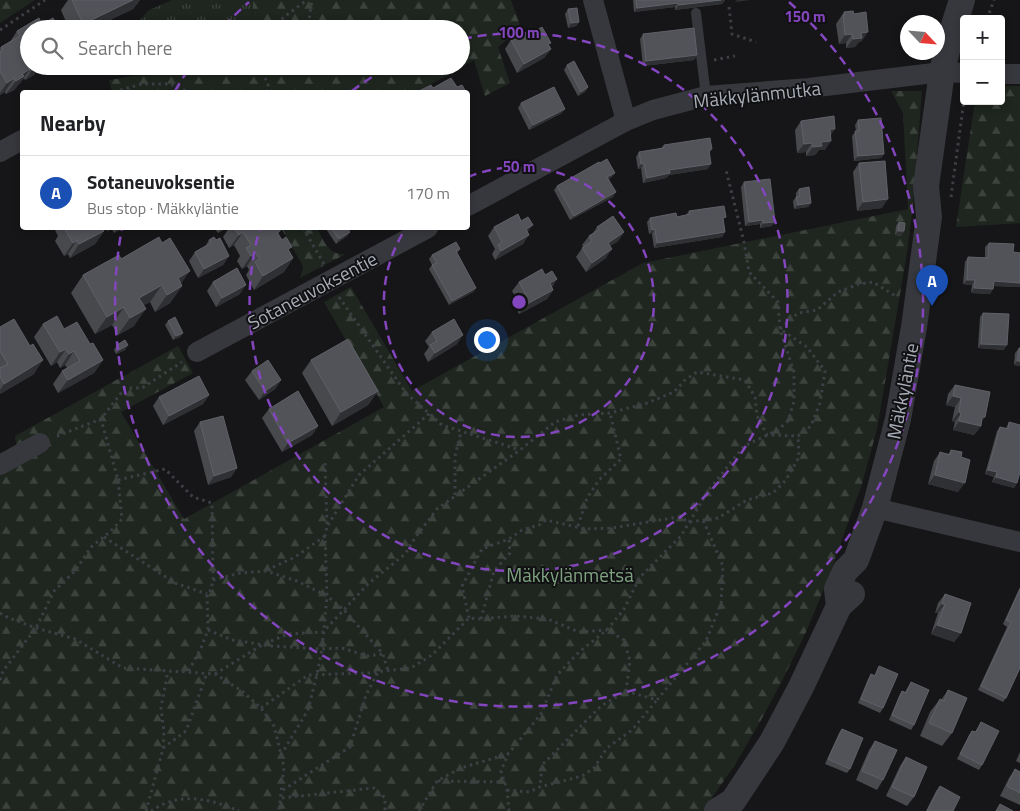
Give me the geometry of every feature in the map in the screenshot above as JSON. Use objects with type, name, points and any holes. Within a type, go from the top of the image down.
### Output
[{"type":"street","points":[[470,205],[626,121],[593,0]]},
{"type":"street","name":"Mäkkyläntie","points":[[953,73],[950,38],[962,0]]},
{"type":"street","points":[[971,15],[976,0]]},
{"type":"street","name":"Mäkkyläntie","points":[[727,808],[772,742],[801,687],[839,606],[851,596],[856,586],[859,576],[856,560],[875,508],[898,419],[918,301],[929,217],[926,186],[960,49]]},
{"type":"street","name":"Mäkkylänmutka","points":[[626,121],[653,110],[706,96],[809,88],[953,73]]},
{"type":"street","points":[[1005,74],[1020,74]]},
{"type":"street","points":[[0,152],[20,141]]},
{"type":"street","name":"Sotaneuvoksentie","points":[[197,352],[424,230]]},
{"type":"street","points":[[0,465],[40,443]]},
{"type":"street","points":[[875,508],[1020,542]]},
{"type":"lane","points":[[696,13],[706,96]]},
{"type":"path","points":[[0,30],[45,0]]},
{"type":"path","points":[[281,20],[307,0]]},
{"type":"path","points":[[309,20],[312,0]]},
{"type":"path","points":[[988,15],[994,0]]},
{"type":"path","points":[[729,7],[732,34],[756,42]]},
{"type":"path","points":[[721,57],[735,56]]},
{"type":"path","points":[[264,75],[271,90]]},
{"type":"path","points":[[121,90],[142,84],[171,84],[184,90]]},
{"type":"path","points":[[509,811],[507,790],[501,772],[508,754],[541,714],[557,675],[580,651],[606,630],[624,609],[640,576],[681,536],[708,491],[744,446],[778,430],[788,421],[794,401],[794,372],[780,329],[778,302],[749,272],[744,242],[726,170]]},
{"type":"path","points":[[304,230],[333,279],[339,298],[406,392],[442,425],[520,450]]},
{"type":"path","points":[[780,329],[798,313],[817,310],[838,292],[859,284],[873,282],[900,299],[918,301]]},
{"type":"path","points":[[767,435],[798,436],[811,426],[820,404],[825,371],[807,347],[780,329]]},
{"type":"path","points":[[40,443],[101,419],[125,388],[142,388],[197,352]]},
{"type":"path","points":[[215,674],[262,644],[288,634],[323,632],[368,584],[405,554],[437,509],[520,450],[555,422],[578,415],[610,414],[648,404],[674,392],[684,380],[697,372],[744,380],[755,397],[757,416],[767,435]]},
{"type":"path","points":[[327,526],[359,475],[430,413]]},
{"type":"path","points":[[578,526],[587,498],[599,480],[621,459],[610,414]]},
{"type":"path","points":[[0,680],[2,671],[36,628],[54,591],[75,572],[91,547],[122,519],[118,480],[101,419]]},
{"type":"path","points":[[455,496],[456,456],[461,432]]},
{"type":"path","points":[[469,618],[462,586],[482,549],[509,539],[522,530],[539,525],[546,520],[585,528],[612,528],[678,517],[690,522],[718,518],[747,500],[773,493],[786,480],[799,457],[798,436]]},
{"type":"path","points":[[281,756],[308,710],[318,674],[322,649],[327,596],[325,463]]},
{"type":"path","points":[[118,480],[166,469],[193,497],[212,503],[213,580],[211,590],[207,594],[208,630],[188,672]]},
{"type":"path","points":[[507,790],[529,792],[540,786],[582,776],[594,768],[607,748],[632,730],[706,640],[721,604],[723,566],[703,520]]},
{"type":"path","points":[[213,580],[240,573],[266,571],[295,557],[325,536]]},
{"type":"path","points":[[104,537],[174,583],[207,594]]},
{"type":"path","points":[[481,619],[494,571],[510,553],[509,539]]},
{"type":"path","points":[[266,571],[297,582],[327,596],[344,610],[383,654],[388,671]]},
{"type":"path","points":[[0,613],[36,628],[75,639],[123,668],[215,674],[242,691],[261,708],[274,726],[284,767],[282,798],[279,811]]},
{"type":"path","points":[[261,708],[308,675],[378,672],[411,668],[432,655],[469,618],[481,619],[514,616],[548,619],[579,632],[606,630],[624,640],[630,661],[626,690],[601,706],[542,765],[540,786]]},
{"type":"path","points":[[208,630],[232,640],[322,649],[342,648],[367,656],[383,654]]},
{"type":"path","points":[[146,811],[162,749],[164,732],[161,708],[168,671]]},
{"type":"path","points":[[282,791],[350,747],[366,695],[378,672]]},
{"type":"path","points":[[162,749],[186,731],[207,673]]},
{"type":"path","points":[[626,690],[657,700]]},
{"type":"path","points":[[419,811],[437,781],[461,768],[508,754]]},
{"type":"path","points":[[437,781],[505,782]]},
{"type":"path","points":[[282,798],[374,788],[385,798],[385,811]]},
{"type":"path","points":[[150,811],[168,802],[185,798],[214,802],[239,811]]},
{"type":"green space","points":[[0,0],[35,0],[0,23]]},
{"type":"green space","points":[[172,0],[253,0],[252,20],[140,20],[149,10]]},
{"type":"green space","points":[[253,0],[511,0],[521,28],[498,47],[510,83],[485,96],[474,60],[470,62],[470,20],[252,20]]},
{"type":"green space","points":[[447,75],[421,90],[112,90],[109,80],[132,76]]},
{"type":"green space","points":[[1005,86],[1020,86],[1020,223],[956,227],[974,105],[1005,105]]},
{"type":"green space","name":"Mäkkylänmetsä","points":[[891,91],[922,91],[913,205],[907,253],[877,429],[862,484],[826,584],[806,632],[760,722],[736,763],[703,811],[0,811],[0,475],[19,465],[15,436],[178,346],[193,373],[121,412],[184,519],[384,407],[324,302],[351,287],[412,391],[643,263],[908,209],[903,113]]},
{"type":"green space","points":[[282,230],[318,230],[331,250],[335,253],[346,254],[300,278],[303,269]]},
{"type":"building","points":[[72,0],[133,0],[91,20],[81,20]]},
{"type":"building","points":[[636,0],[721,0],[637,8]]},
{"type":"building","points":[[577,8],[579,22],[571,23],[568,9]]},
{"type":"building","points":[[853,11],[854,14],[866,12],[868,32],[861,33],[862,38],[853,39],[852,34],[845,35],[844,12]]},
{"type":"building","points":[[542,27],[551,43],[548,44],[551,49],[524,64],[511,40],[532,29],[534,32]]},
{"type":"building","points":[[694,28],[697,55],[646,61],[643,34]]},
{"type":"building","points":[[20,36],[20,75],[24,76],[16,81],[14,78],[7,83],[0,71],[0,52],[3,50],[1,47]]},
{"type":"building","points":[[574,61],[588,87],[581,92],[567,65]]},
{"type":"building","points":[[451,78],[457,87],[462,85],[465,90],[421,90],[431,85],[433,88]]},
{"type":"building","points":[[554,87],[565,109],[533,125],[521,103]]},
{"type":"building","points":[[834,116],[835,129],[830,129],[831,141],[821,142],[822,146],[813,147],[812,143],[804,144],[801,121]]},
{"type":"building","points":[[881,118],[884,154],[858,156],[855,131],[859,131],[858,120]]},
{"type":"building","points":[[710,138],[712,149],[709,150],[711,164],[669,170],[670,173],[647,178],[644,164],[641,164],[639,152],[664,148],[664,145]]},
{"type":"building","points":[[607,159],[615,173],[607,177],[616,192],[574,216],[557,186]]},
{"type":"building","points":[[885,161],[888,199],[863,202],[859,163]]},
{"type":"building","points":[[770,179],[775,222],[763,223],[763,220],[749,222],[744,182]]},
{"type":"building","points":[[809,187],[811,203],[798,205],[796,197],[800,196],[799,189]]},
{"type":"building","points":[[724,206],[726,217],[723,218],[725,232],[657,243],[655,229],[652,230],[650,218],[676,213],[677,217],[690,214],[689,211]]},
{"type":"building","points":[[518,214],[521,221],[528,217],[533,225],[526,229],[529,235],[501,251],[498,245],[502,242],[494,227]]},
{"type":"building","points":[[613,216],[624,232],[608,243],[612,249],[592,263],[582,248],[592,241],[589,236],[599,230],[597,227]]},
{"type":"building","points":[[899,222],[905,223],[904,231],[898,231]]},
{"type":"building","points":[[65,230],[104,231],[79,244],[77,240],[73,243]]},
{"type":"building","points":[[235,230],[281,230],[277,232],[282,240],[286,237],[292,247],[288,249],[293,258],[263,276],[255,262],[260,259],[256,253],[251,256],[246,248],[251,245],[243,232],[239,235]]},
{"type":"building","points":[[332,230],[348,230],[350,232],[339,239]]},
{"type":"building","points":[[159,237],[162,243],[170,238],[190,271],[178,278],[182,286],[167,295],[162,285],[139,298],[146,309],[130,318],[124,307],[107,317],[83,275],[119,255],[121,259]]},
{"type":"building","points":[[214,237],[216,240],[220,238],[229,256],[204,269],[195,252],[211,243],[209,240]]},
{"type":"building","points":[[456,242],[460,249],[456,251],[476,288],[452,301],[432,265],[437,263],[432,255]]},
{"type":"building","points":[[989,243],[1014,244],[1013,252],[1020,253],[1020,283],[994,281],[993,289],[974,288],[975,280],[967,280],[968,257],[988,258]]},
{"type":"building","points":[[237,268],[246,285],[222,298],[213,282]]},
{"type":"building","points":[[542,269],[545,275],[552,271],[557,279],[550,283],[553,290],[525,305],[522,299],[527,297],[519,282]]},
{"type":"building","points":[[983,313],[1009,314],[1007,345],[981,344]]},
{"type":"building","points":[[57,316],[64,329],[77,322],[90,344],[93,343],[103,360],[68,380],[62,371],[80,361],[74,351],[69,354],[66,349],[60,352],[43,324]]},
{"type":"building","points":[[175,317],[183,333],[176,336],[168,321]]},
{"type":"building","points":[[14,319],[30,346],[33,344],[43,360],[4,384],[0,376],[0,368],[8,364],[0,351],[0,327]]},
{"type":"building","points":[[454,319],[463,335],[435,353],[430,345],[437,341],[432,332]]},
{"type":"building","points":[[348,339],[378,391],[341,412],[311,360]]},
{"type":"building","points":[[125,340],[128,345],[119,350],[117,345]]},
{"type":"building","points":[[1019,348],[1020,361],[1017,361]]},
{"type":"building","points":[[268,360],[281,380],[265,391],[252,371]]},
{"type":"building","points":[[199,376],[209,395],[169,416],[159,397]]},
{"type":"building","points":[[955,385],[990,392],[985,417],[982,417],[981,426],[959,421],[961,398],[953,396]]},
{"type":"building","points":[[298,391],[318,426],[288,443],[269,409]]},
{"type":"building","points":[[223,416],[237,468],[214,476],[200,422]]},
{"type":"building","points":[[1009,422],[1020,425],[1020,472],[1017,483],[996,477],[997,472],[988,470],[1000,427],[1008,429]]},
{"type":"building","points":[[951,450],[962,452],[961,457],[970,460],[965,483],[935,475],[940,452],[950,455]]},
{"type":"building","points":[[1020,589],[1020,668],[1006,698],[981,686],[1011,622],[1006,620]]},
{"type":"building","points":[[945,594],[971,603],[961,633],[937,625],[945,604],[942,604]]},
{"type":"building","points":[[879,666],[898,674],[883,708],[861,699],[871,674],[875,676]]},
{"type":"building","points":[[911,682],[929,690],[914,725],[892,715],[902,691],[906,693]]},
{"type":"building","points":[[948,690],[967,698],[952,733],[929,723],[940,699],[944,701]]},
{"type":"building","points":[[981,722],[999,731],[982,765],[960,754],[972,731],[976,732]]},
{"type":"building","points":[[842,729],[863,738],[850,769],[828,759]]},
{"type":"building","points":[[875,741],[897,750],[883,780],[862,771]]},
{"type":"building","points":[[906,757],[927,767],[914,797],[892,787]]},
{"type":"building","points":[[1015,769],[1020,772],[1020,793],[1007,786]]},
{"type":"building","points":[[940,786],[960,797],[953,811],[927,811]]},
{"type":"building","points":[[1000,804],[1013,811],[996,811]]},
{"type":"place","name":"Sotaneuvoksentie","points":[[932,306]]}]
